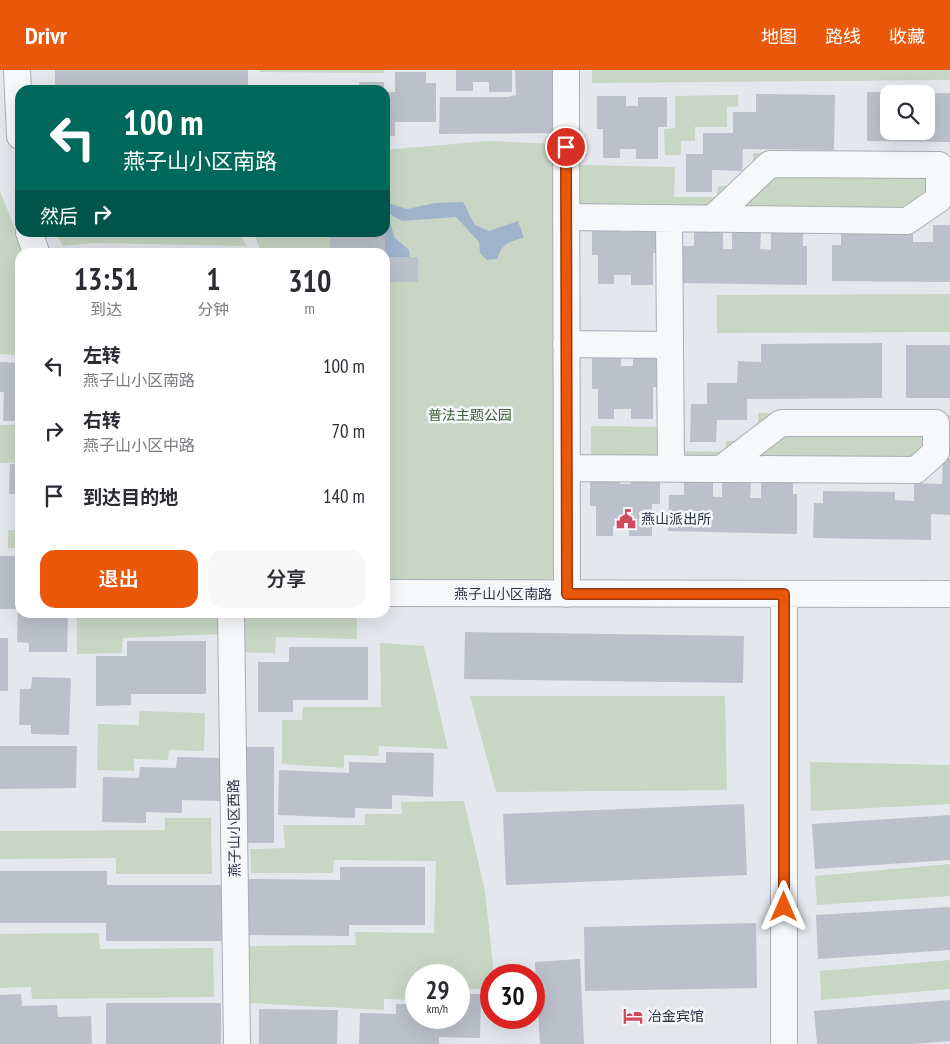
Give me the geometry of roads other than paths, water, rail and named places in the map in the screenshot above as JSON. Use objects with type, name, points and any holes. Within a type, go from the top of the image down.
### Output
[{"type":"street","points":[[17,70],[18,85]]},
{"type":"street","points":[[566,70],[567,594]]},
{"type":"street","points":[[566,217],[907,221],[939,200],[939,165],[770,164],[712,218]]},
{"type":"street","points":[[670,218],[672,468]]},
{"type":"street","points":[[566,344],[670,345]]},
{"type":"street","points":[[567,468],[916,470],[936,452],[936,423],[781,423],[722,468]]},
{"type":"street","name":"燕子山小区南路","points":[[390,594],[950,594]]},
{"type":"street","points":[[784,594],[784,1044]]},
{"type":"street","name":"燕子山小区西路","points":[[231,618],[237,1044]]},
{"type":"water","points":[[463,202],[475,225],[489,231],[518,221],[524,238],[507,244],[501,250],[497,259],[487,260],[480,253],[479,242],[456,217],[402,221],[390,214],[390,204],[407,209],[435,203]]},
{"type":"water","points":[[390,224],[395,238],[409,250],[411,270],[390,270],[390,248],[369,248],[370,237],[390,237]]},
{"type":"place","name":"燕山派出所","points":[[626,519]]},
{"type":"place","name":"冶金宾馆","points":[[633,1016]]},
{"type":"park label","name":"普法主题公园","points":[[470,415]]}]
